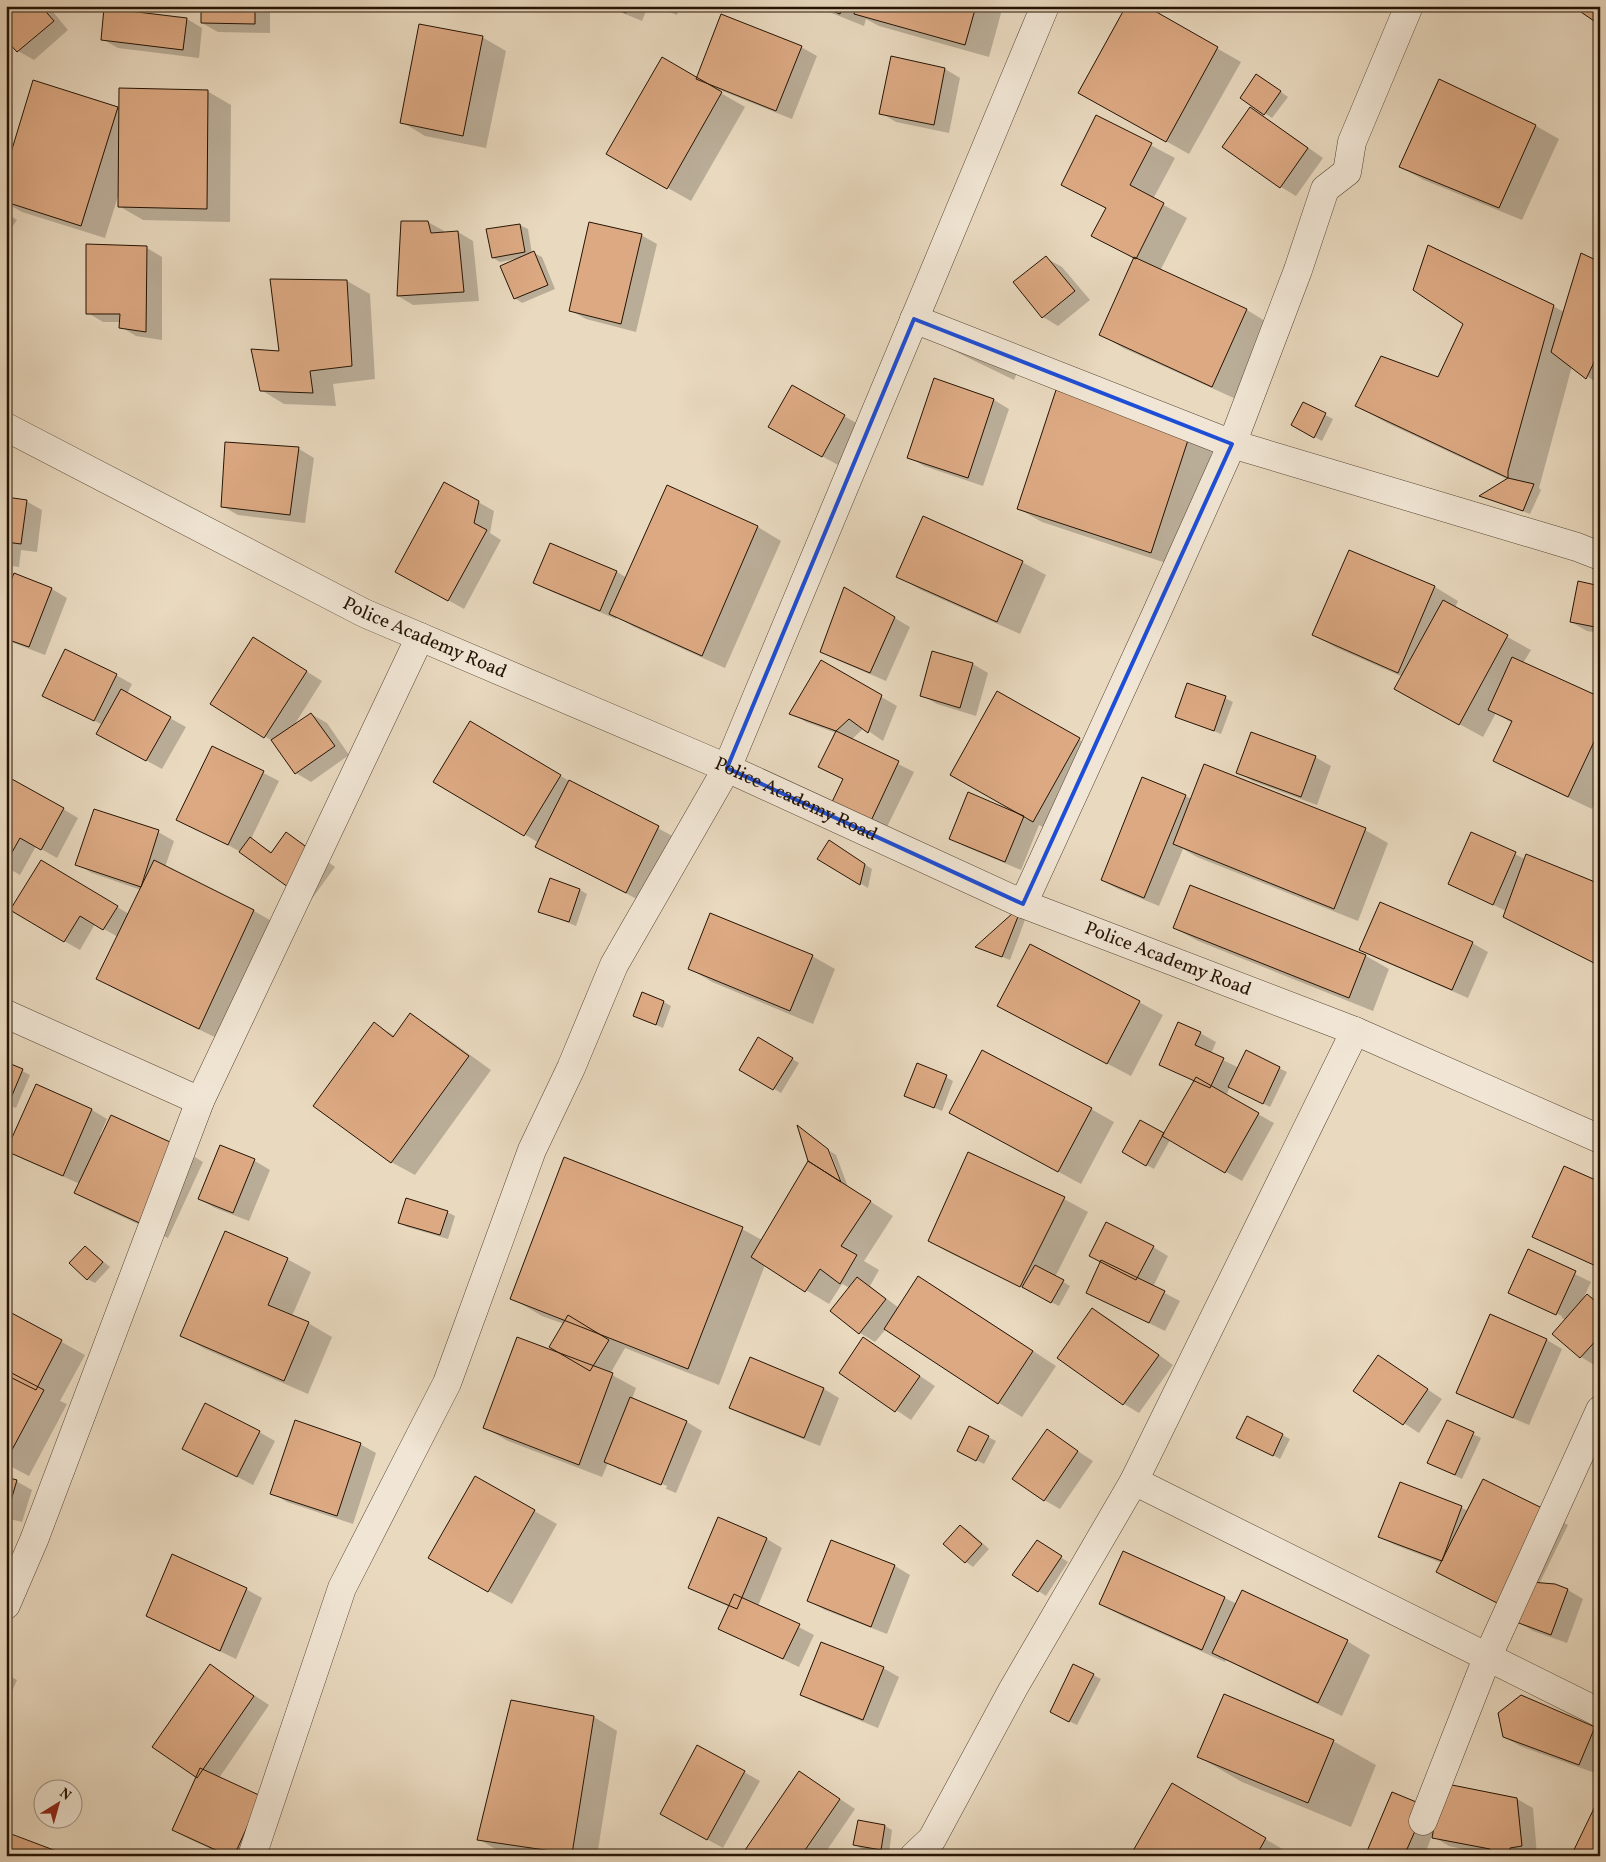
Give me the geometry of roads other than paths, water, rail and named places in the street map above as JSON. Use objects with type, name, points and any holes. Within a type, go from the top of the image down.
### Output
[{"type":"street","points":[[252,1856],[342,1588],[447,1383],[532,1150],[571,1068],[614,965],[727,768],[1045,6]]},
{"type":"street","points":[[1023,904],[1232,444],[1298,270],[1325,189],[1347,172],[1352,142],[1409,6]]},
{"type":"street","points":[[914,319],[1232,444],[1577,547],[1600,556]]},
{"type":"street","name":"Police Academy Road","points":[[6,427],[364,614],[727,768],[1023,904],[1355,1031],[1600,1139]]},
{"type":"street","points":[[6,1605],[34,1540],[200,1101],[420,637]]},
{"type":"street","points":[[6,1014],[200,1101]]},
{"type":"street","points":[[914,1856],[932,1839],[1013,1689],[1134,1481],[1355,1031]]},
{"type":"street","points":[[1423,1821],[1486,1658],[1600,1410]]},
{"type":"street","points":[[1134,1481],[1486,1658],[1600,1713]]}]
